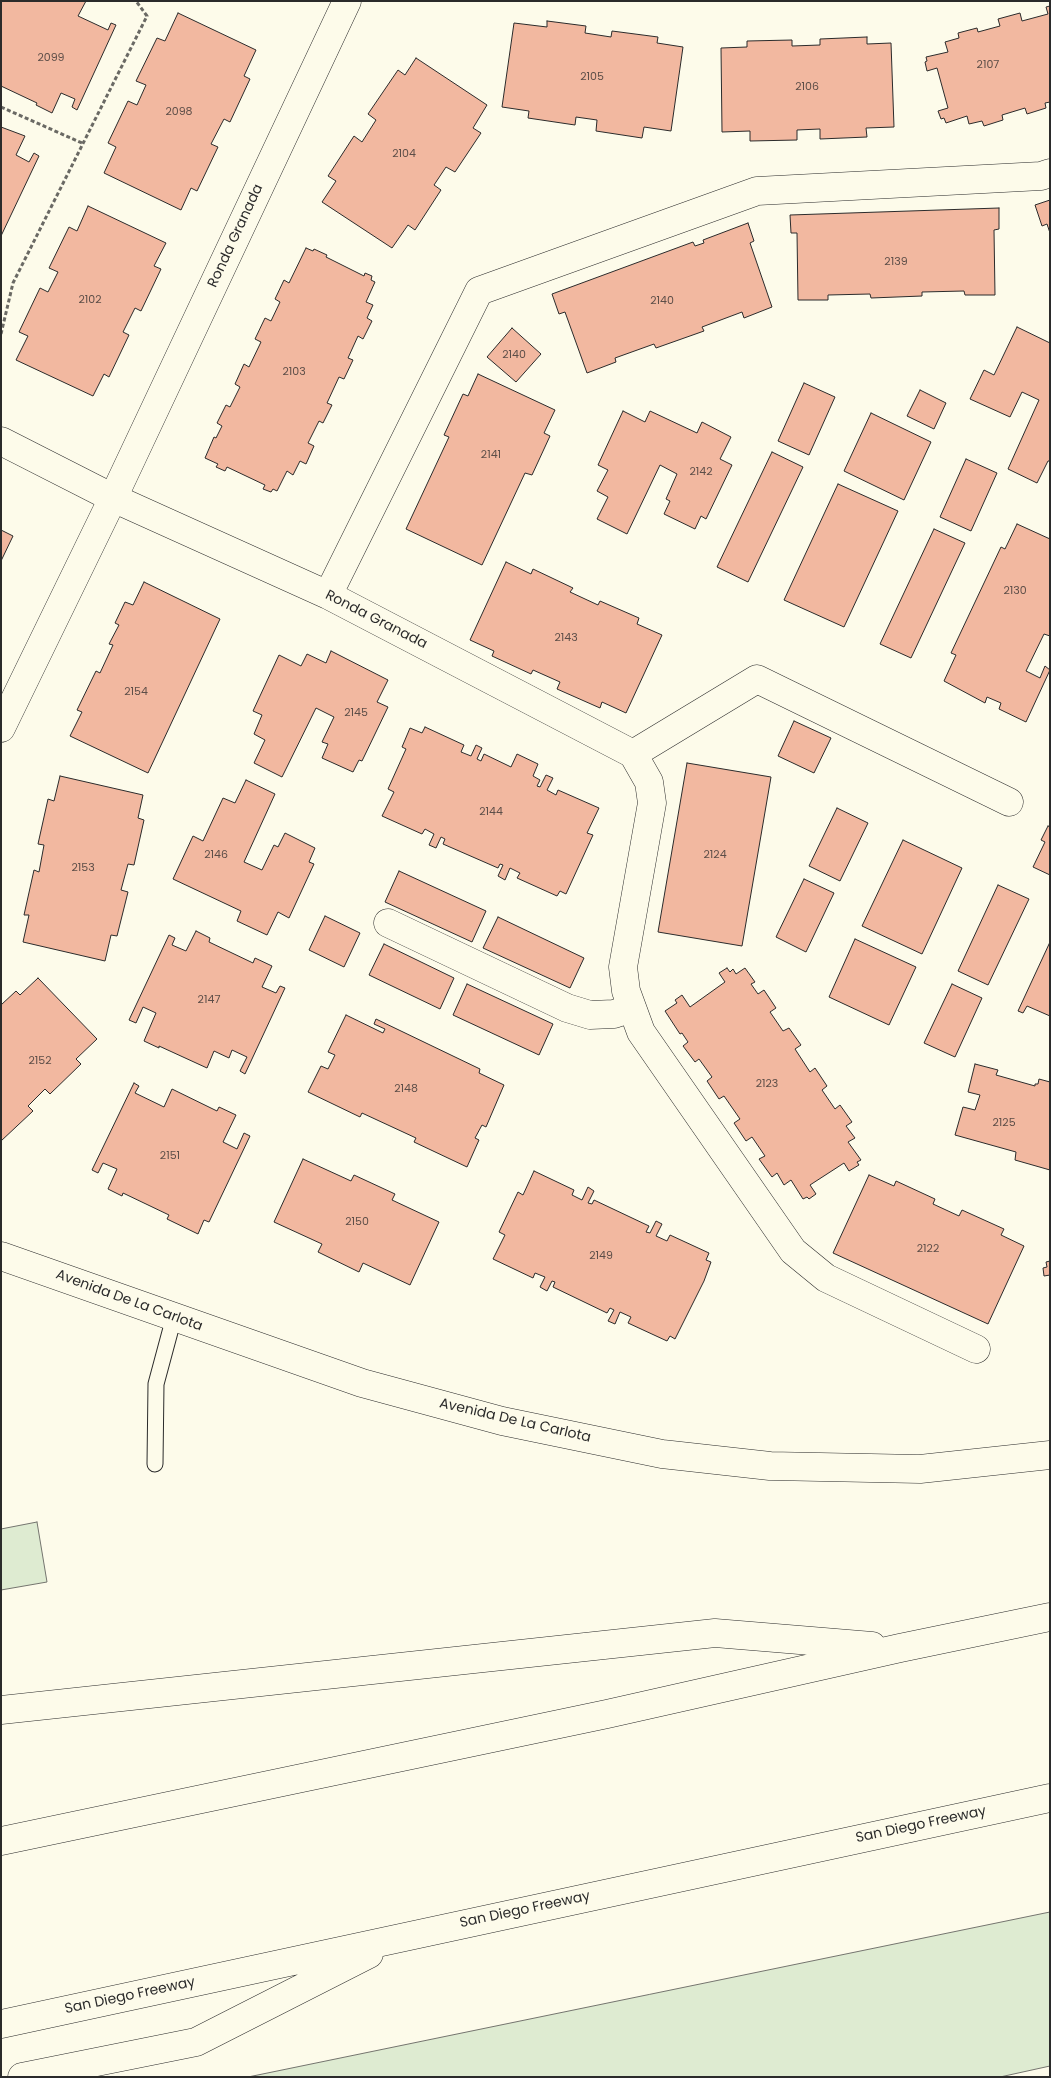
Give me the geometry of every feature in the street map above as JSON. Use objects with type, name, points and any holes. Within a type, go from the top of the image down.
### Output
[{"type":"main road","name":"Ronda Granada","points":[[1,728],[113,498],[347,1]]},
{"type":"main road","points":[[328,596],[479,291],[757,191],[1032,176],[1050,173]]},
{"type":"main road","points":[[1,441],[113,498]]},
{"type":"main road","name":"Ronda Granada","points":[[113,498],[328,596],[633,754]]},
{"type":"main road","points":[[976,1348],[826,1278],[793,1251],[641,1032],[626,991],[623,968],[652,804],[649,782],[633,754],[757,679],[1009,802]]},
{"type":"main road","points":[[388,923],[567,1008],[590,1015],[614,1014],[632,1008]]},
{"type":"main road","name":"Avenida De La Carlota","points":[[1,1256],[362,1383],[502,1421],[662,1454],[770,1466],[920,1468],[1050,1455]]},
{"type":"main road","points":[[1,1840],[598,1716],[900,1648],[1050,1617]]},
{"type":"main road","points":[[1,1710],[715,1633],[900,1648]]},
{"type":"main road","name":"San Diego Freeway","points":[[1,2024],[1050,1798]]},
{"type":"main road","points":[[22,2077],[196,2042],[404,1936]]},
{"type":"lane","points":[[155,1464],[156,1384],[174,1317]]},
{"type":"path","points":[[1,334],[13,283],[147,16],[136,1]]},
{"type":"path","points":[[1,107],[82,143]]},
{"type":"green space","points":[[37,1522],[47,1582],[1,1590],[1,1529]]},
{"type":"green space","points":[[1050,1912],[1050,2066],[1000,2077],[248,2077]]},
{"type":"building","points":[[1,1],[86,1],[78,16],[108,30],[111,23],[116,25],[77,110],[72,107],[75,99],[61,93],[52,113],[36,105],[37,103],[1,86]]},
{"type":"building","points":[[1050,6],[1050,102],[1045,103],[1046,108],[1027,114],[1025,108],[1002,115],[1003,120],[984,126],[982,121],[969,124],[967,116],[946,123],[944,118],[941,119],[938,111],[948,108],[937,68],[927,71],[926,57],[948,52],[945,42],[959,38],[958,33],[977,28],[978,32],[1000,26],[998,19],[1020,13],[1022,21],[1048,14],[1046,7]]},
{"type":"building","points":[[178,13],[256,50],[244,76],[250,79],[230,122],[224,119],[211,144],[218,147],[197,191],[191,188],[181,210],[104,173],[116,147],[108,143],[128,101],[137,105],[146,85],[136,81],[157,38],[165,41]]},
{"type":"building","points":[[547,21],[586,26],[585,33],[611,37],[612,31],[658,37],[657,43],[683,47],[671,131],[644,127],[642,138],[596,131],[597,120],[576,117],[575,125],[528,118],[529,111],[502,107],[514,23],[547,27]]},
{"type":"building","points":[[867,37],[867,44],[891,43],[894,127],[866,128],[867,137],[820,139],[820,129],[797,130],[797,140],[750,141],[750,131],[722,132],[721,48],[747,47],[747,41],[792,40],[792,46],[820,45],[820,39]]},
{"type":"building","points":[[416,58],[487,105],[473,128],[481,133],[455,172],[446,167],[434,185],[441,190],[415,230],[408,225],[392,248],[322,202],[336,181],[328,176],[354,136],[362,142],[376,120],[368,114],[398,70],[405,75]]},
{"type":"building","points":[[1,127],[25,136],[16,155],[29,162],[34,153],[39,156],[1,236]]},
{"type":"building","points":[[1050,200],[1050,233],[1047,224],[1042,226],[1035,205]]},
{"type":"building","points":[[88,206],[166,243],[154,266],[161,269],[141,311],[135,308],[123,332],[129,335],[109,377],[104,374],[93,396],[16,360],[28,336],[19,332],[40,288],[48,292],[58,272],[49,268],[69,227],[77,231]]},
{"type":"building","points":[[999,208],[999,229],[994,230],[995,295],[965,295],[964,291],[922,292],[922,296],[871,298],[870,294],[828,295],[828,300],[798,300],[797,233],[791,233],[790,215]]},
{"type":"building","points":[[748,223],[754,241],[750,243],[772,307],[744,318],[742,312],[702,327],[704,331],[656,348],[654,344],[615,358],[616,362],[587,373],[565,312],[559,314],[552,294],[693,242],[695,246],[704,243],[703,240]]},
{"type":"building","points":[[306,248],[313,251],[314,249],[327,255],[326,257],[364,276],[365,273],[372,276],[371,280],[375,282],[366,302],[373,305],[367,318],[372,321],[363,339],[358,336],[348,358],[353,360],[344,379],[339,377],[327,403],[332,405],[323,423],[319,421],[308,443],[314,446],[306,464],[300,461],[293,475],[287,471],[277,491],[273,489],[271,492],[263,489],[265,485],[227,467],[225,471],[216,467],[218,464],[205,458],[214,437],[216,438],[222,426],[217,423],[226,405],[230,407],[240,387],[235,384],[244,364],[249,367],[261,342],[255,339],[265,318],[271,321],[280,302],[275,299],[284,280],[289,283]]},
{"type":"building","points":[[1017,327],[1050,343],[1050,461],[1048,461],[1037,483],[1008,469],[1039,400],[1022,392],[1010,417],[970,399],[984,370],[994,375]]},
{"type":"building","points":[[512,328],[541,354],[516,382],[487,357]]},
{"type":"building","points":[[478,374],[555,410],[544,433],[550,436],[532,475],[525,473],[482,565],[406,529],[449,437],[444,435],[463,394],[468,396]]},
{"type":"building","points":[[804,383],[835,397],[809,455],[778,441]]},
{"type":"building","points":[[920,390],[946,403],[934,429],[907,416]]},
{"type":"building","points":[[623,411],[645,422],[650,411],[697,433],[702,422],[731,437],[720,459],[732,465],[706,519],[701,516],[695,529],[664,514],[670,501],[666,499],[677,474],[660,465],[627,534],[597,519],[608,497],[597,491],[608,470],[598,465]]},
{"type":"building","points":[[871,413],[931,442],[904,500],[844,471]]},
{"type":"building","points":[[772,452],[803,467],[748,582],[717,567]]},
{"type":"building","points":[[966,459],[997,473],[971,531],[940,517]]},
{"type":"building","points":[[838,484],[898,511],[844,627],[784,600]]},
{"type":"building","points":[[1017,524],[1050,539],[1050,636],[1044,634],[1026,671],[1040,678],[1045,666],[1050,670],[1026,722],[999,709],[1001,703],[987,697],[985,703],[944,681],[956,655],[951,653],[1001,547],[1005,549]]},
{"type":"building","points":[[934,529],[965,543],[911,658],[880,644]]},
{"type":"building","points":[[1,530],[13,536],[1,561]]},
{"type":"building","points":[[506,562],[531,574],[533,569],[573,588],[570,592],[598,605],[600,601],[639,618],[637,624],[662,635],[626,713],[602,702],[600,708],[557,689],[560,682],[533,670],[531,674],[492,656],[494,651],[470,640]]},
{"type":"building","points":[[144,582],[220,619],[148,773],[70,736],[82,712],[77,710],[96,671],[100,673],[113,645],[109,644],[119,625],[115,623],[125,602],[133,605]]},
{"type":"building","points":[[331,651],[388,680],[377,702],[388,707],[362,761],[359,760],[353,772],[322,758],[328,744],[322,742],[334,717],[316,708],[282,777],[254,763],[265,740],[254,734],[262,715],[253,711],[279,655],[301,666],[307,654],[326,663]]},
{"type":"building","points":[[794,721],[831,738],[814,773],[778,756]]},
{"type":"building","points":[[425,727],[464,745],[461,752],[471,756],[476,745],[482,748],[477,759],[481,761],[484,754],[511,767],[517,754],[538,764],[533,776],[540,780],[537,786],[540,787],[546,775],[553,778],[547,790],[556,795],[558,790],[599,808],[587,833],[593,835],[566,894],[560,891],[557,896],[517,878],[520,873],[510,868],[505,880],[498,876],[503,865],[500,864],[498,868],[443,844],[445,839],[441,837],[436,848],[429,845],[434,834],[425,829],[422,834],[382,816],[394,792],[388,789],[406,749],[402,747],[410,728],[422,733]]},
{"type":"building","points":[[687,763],[771,777],[742,946],[658,932]]},
{"type":"building","points":[[60,776],[143,795],[138,818],[144,820],[134,865],[128,864],[121,890],[128,892],[117,936],[111,935],[105,961],[23,942],[29,915],[24,915],[34,870],[39,872],[44,845],[38,844],[48,799],[54,801]]},
{"type":"building","points":[[246,780],[275,794],[244,862],[262,870],[274,845],[278,847],[285,833],[315,848],[309,862],[314,864],[289,918],[278,912],[267,935],[237,921],[241,911],[173,879],[193,836],[203,841],[223,798],[235,803]]},
{"type":"building","points":[[837,808],[868,823],[840,881],[809,866]]},
{"type":"building","points":[[1048,826],[1050,827],[1050,875],[1033,867],[1045,842],[1041,840]]},
{"type":"building","points":[[903,840],[962,868],[922,954],[862,926]]},
{"type":"building","points":[[399,871],[486,911],[472,942],[385,902]]},
{"type":"building","points":[[804,879],[834,893],[806,952],[776,937]]},
{"type":"building","points":[[998,885],[1029,899],[988,985],[958,971]]},
{"type":"building","points":[[325,916],[360,933],[344,967],[309,950]]},
{"type":"building","points":[[498,917],[584,958],[570,988],[483,948]]},
{"type":"building","points":[[196,931],[210,938],[209,942],[253,963],[255,958],[272,966],[262,987],[276,993],[280,986],[285,988],[245,1074],[240,1071],[247,1057],[232,1050],[229,1058],[214,1051],[207,1068],[144,1041],[156,1013],[143,1007],[136,1023],[129,1020],[169,935],[175,938],[172,945],[186,951]]},
{"type":"building","points":[[855,939],[916,967],[889,1025],[829,997]]},
{"type":"building","points":[[1050,942],[1050,1016],[1027,1006],[1023,1013],[1018,1011]]},
{"type":"building","points":[[384,944],[454,978],[440,1009],[369,975]]},
{"type":"building","points":[[727,968],[730,972],[733,969],[736,974],[745,968],[755,982],[751,984],[758,994],[764,990],[776,1008],[770,1012],[783,1031],[789,1028],[801,1045],[795,1049],[810,1072],[815,1068],[827,1086],[822,1090],[835,1109],[840,1105],[852,1122],[846,1126],[855,1138],[848,1142],[861,1160],[857,1162],[859,1165],[849,1171],[844,1163],[810,1185],[816,1194],[809,1199],[807,1197],[803,1199],[791,1180],[784,1185],[777,1173],[772,1177],[759,1159],[765,1156],[752,1137],[746,1141],[734,1123],[740,1119],[724,1096],[719,1099],[707,1081],[712,1077],[699,1059],[695,1062],[683,1046],[688,1042],[682,1033],[680,1034],[665,1011],[677,1003],[675,1000],[682,995],[690,1007],[725,982],[719,973]]},
{"type":"building","points":[[38,978],[97,1039],[76,1059],[81,1064],[50,1094],[45,1089],[28,1106],[33,1111],[1,1141],[1,1005],[16,991],[20,995]]},
{"type":"building","points":[[467,984],[553,1024],[539,1055],[453,1015]]},
{"type":"building","points":[[952,984],[982,998],[955,1057],[924,1043]]},
{"type":"building","points":[[346,1015],[383,1033],[385,1029],[374,1024],[376,1019],[480,1069],[479,1073],[504,1085],[486,1127],[482,1125],[475,1138],[479,1140],[467,1167],[414,1142],[416,1138],[362,1113],[360,1117],[308,1092],[321,1066],[328,1069],[335,1055],[328,1052]]},
{"type":"building","points":[[975,1064],[998,1070],[996,1075],[1035,1086],[1035,1084],[1038,1084],[1039,1079],[1050,1082],[1050,1170],[1015,1160],[1016,1152],[955,1135],[963,1107],[975,1110],[980,1095],[968,1092]]},
{"type":"building","points":[[134,1083],[139,1086],[135,1093],[164,1107],[172,1089],[217,1111],[219,1107],[236,1115],[223,1142],[237,1149],[244,1133],[250,1136],[209,1222],[204,1220],[198,1234],[167,1219],[169,1215],[123,1193],[122,1196],[108,1189],[117,1169],[103,1163],[98,1173],[92,1170]]},
{"type":"building","points":[[303,1159],[351,1181],[354,1175],[395,1194],[392,1200],[439,1222],[410,1285],[363,1263],[359,1272],[318,1252],[322,1244],[274,1222]]},
{"type":"building","points":[[534,1171],[574,1190],[572,1195],[582,1200],[588,1187],[594,1191],[588,1203],[592,1204],[594,1200],[649,1226],[646,1232],[650,1233],[656,1221],[662,1224],[656,1236],[667,1241],[670,1235],[709,1253],[706,1260],[711,1262],[704,1281],[675,1339],[670,1336],[667,1341],[628,1323],[631,1317],[620,1312],[615,1324],[608,1321],[614,1310],[610,1308],[607,1313],[553,1287],[555,1282],[552,1281],[547,1291],[540,1287],[545,1277],[535,1273],[533,1278],[493,1259],[505,1235],[499,1232],[518,1192],[523,1195]]},
{"type":"building","points":[[869,1175],[894,1186],[896,1181],[935,1199],[933,1204],[959,1216],[962,1210],[1004,1229],[1001,1235],[1024,1246],[988,1324],[833,1253]]},
{"type":"building","points":[[1050,1261],[1050,1275],[1044,1276],[1043,1268],[1047,1267],[1046,1262]]}]
